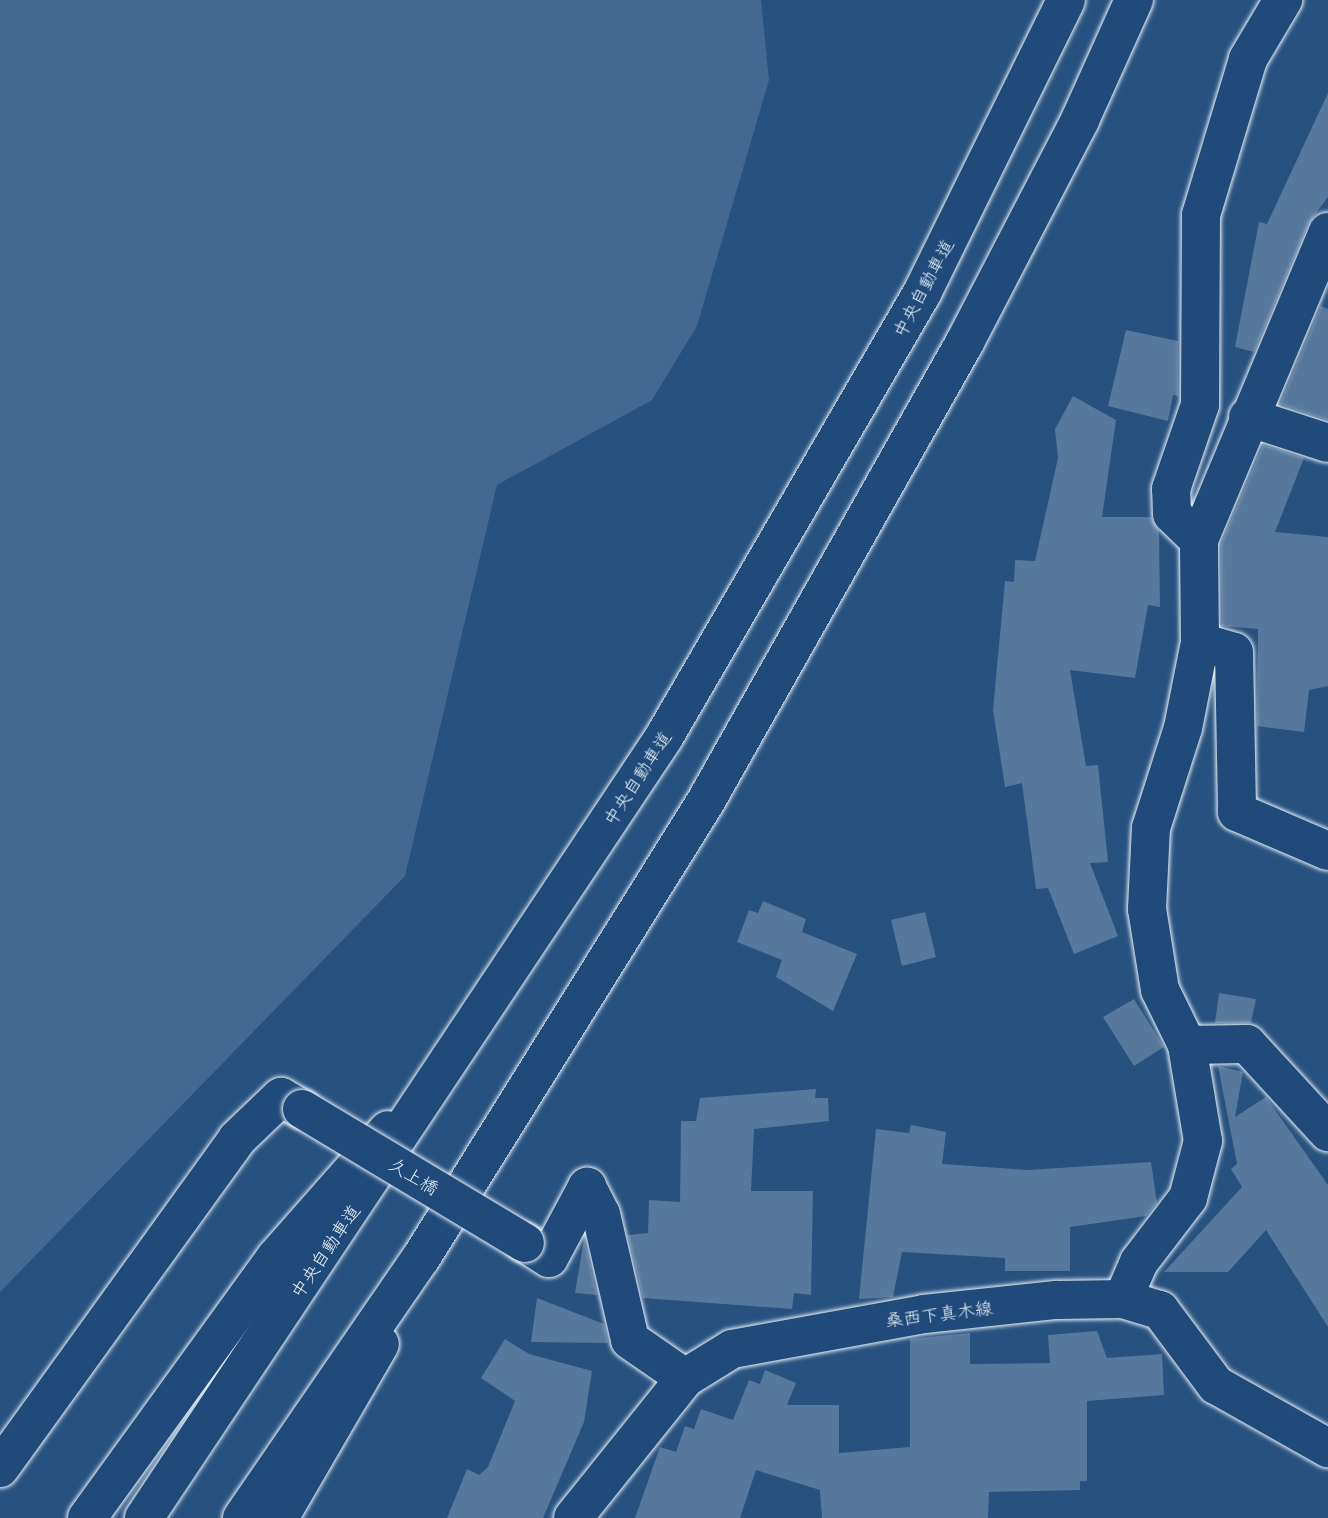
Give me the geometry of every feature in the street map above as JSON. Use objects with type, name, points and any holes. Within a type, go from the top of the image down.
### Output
[{"type":"main road","name":"中央自動車道","points":[[144,1518],[462,1046],[664,737],[804,502],[922,293],[1066,0]]},
{"type":"main road","points":[[242,1518],[421,1258],[706,801],[859,534],[1080,120],[1134,0]]},
{"type":"main road","points":[[1199,540],[1172,514],[1171,489],[1200,405],[1201,215],[1248,59],[1283,0]]},
{"type":"main road","points":[[1124,1299],[1139,1262],[1188,1198],[1203,1141],[1187,1045],[1160,990],[1147,909],[1151,828],[1183,729],[1200,642],[1199,540],[1248,417],[1328,232]]},
{"type":"main road","points":[[1248,417],[1328,443]]},
{"type":"main road","points":[[1200,642],[1234,652],[1237,812],[1328,851]]},
{"type":"main road","points":[[1187,1045],[1247,1044],[1328,1132]]},
{"type":"main road","points":[[87,1518],[276,1257],[462,1046]]},
{"type":"main road","points":[[279,1518],[541,1066]]},
{"type":"main road","name":"久上橋","points":[[0,1468],[237,1139],[281,1097],[549,1258],[587,1187],[601,1214],[630,1340],[685,1378]]},
{"type":"main road","name":"桑西下真木線","points":[[573,1518],[685,1378],[732,1349],[924,1314],[1124,1299],[1160,1310],[1216,1385],[1328,1448]]},
{"type":"shaded area","points":[[0,0],[761,0],[769,80],[697,326],[652,400],[497,485],[405,876],[0,1292]]},
{"type":"building","points":[[1328,93],[1328,197],[1308,224],[1254,352],[1235,347],[1259,222],[1267,224]]},
{"type":"building","points":[[1321,306],[1328,309],[1328,420],[1280,404]]},
{"type":"building","points":[[1126,330],[1178,341],[1178,396],[1173,395],[1168,421],[1108,406]]},
{"type":"building","points":[[1073,396],[1116,420],[1102,517],[1151,517],[1159,532],[1160,607],[1148,605],[1135,678],[1070,670],[1086,766],[1098,765],[1108,862],[1090,863],[1118,936],[1074,954],[1048,888],[1036,889],[1022,783],[1005,787],[993,710],[1005,581],[1014,582],[1015,560],[1035,561],[1058,458],[1055,429]]},
{"type":"building","points":[[1263,445],[1304,458],[1275,532],[1328,537],[1328,686],[1309,690],[1304,732],[1257,726],[1258,629],[1222,626],[1221,544]]},
{"type":"building","points":[[763,901],[806,919],[802,932],[857,954],[833,1011],[776,977],[782,960],[737,942],[749,910],[758,913]]},
{"type":"building","points":[[925,912],[936,957],[902,966],[891,920]]},
{"type":"building","points":[[1219,993],[1256,999],[1251,1023],[1215,1023]]},
{"type":"building","points":[[1134,999],[1164,1047],[1134,1066],[1103,1017]]},
{"type":"building","points":[[1218,1066],[1243,1072],[1235,1117],[1266,1097],[1328,1185],[1328,1327],[1266,1230],[1228,1272],[1164,1272],[1242,1187],[1231,1169],[1237,1164]]},
{"type":"building","points":[[816,1089],[815,1098],[828,1098],[829,1121],[754,1129],[751,1191],[813,1191],[811,1295],[794,1293],[792,1309],[643,1298],[628,1235],[648,1233],[649,1200],[680,1202],[681,1121],[696,1121],[700,1098]]},
{"type":"building","points":[[911,1125],[946,1132],[942,1164],[1028,1170],[1151,1162],[1157,1203],[1146,1216],[1070,1227],[1070,1271],[1005,1271],[1005,1258],[902,1252],[893,1297],[859,1299],[876,1129],[909,1133]]},
{"type":"building","points":[[584,1239],[597,1295],[575,1293]]},
{"type":"building","points":[[537,1298],[604,1324],[608,1343],[531,1342]]},
{"type":"building","points":[[1097,1331],[1107,1358],[1162,1354],[1164,1395],[1087,1401],[1087,1481],[1080,1481],[1080,1490],[989,1492],[988,1518],[822,1518],[820,1490],[756,1470],[740,1518],[635,1518],[660,1447],[676,1452],[685,1426],[694,1429],[701,1409],[733,1420],[749,1380],[760,1384],[765,1370],[796,1383],[787,1405],[839,1405],[839,1453],[910,1447],[910,1339],[970,1333],[970,1364],[1050,1363],[1048,1335]]},
{"type":"building","points":[[505,1339],[529,1354],[592,1371],[584,1422],[543,1518],[447,1518],[467,1469],[479,1475],[488,1467],[515,1401],[481,1378]]}]
